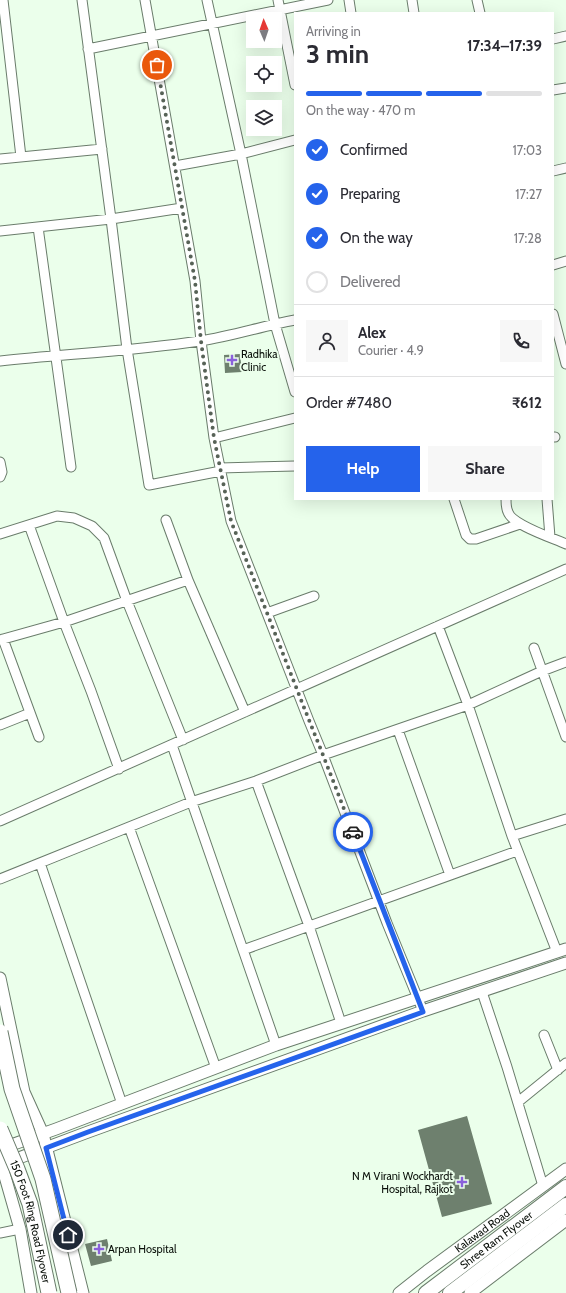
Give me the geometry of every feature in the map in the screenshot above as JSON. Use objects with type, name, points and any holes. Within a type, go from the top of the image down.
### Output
[{"type":"highway","name":"150 Foot Ring Road Flyover","points":[[0,1032],[12,1088],[44,1179],[69,1293]]},
{"type":"highway","name":"150 Foot Ring Road Flyover","points":[[0,1129],[30,1204],[49,1293]]},
{"type":"main road","name":"Shree Ram Flyover","points":[[426,1293],[566,1187]]},
{"type":"main road","name":"Shree Ram Flyover","points":[[450,1293],[566,1205]]},
{"type":"street","points":[[3,0],[21,157]]},
{"type":"street","points":[[82,0],[127,350],[150,485],[221,470],[294,466]]},
{"type":"street","points":[[145,0],[195,281],[201,341],[214,438],[231,521],[423,1012]]},
{"type":"street","points":[[207,0],[241,154],[275,324],[294,389]]},
{"type":"street","points":[[278,0],[294,80]]},
{"type":"street","points":[[88,49],[328,0]]},
{"type":"street","points":[[348,0],[350,12]]},
{"type":"street","points":[[412,0],[414,12]]},
{"type":"street","points":[[477,0],[480,12]]},
{"type":"street","points":[[554,39],[566,36]]},
{"type":"street","points":[[554,90],[566,88]]},
{"type":"street","points":[[175,166],[241,154],[294,140]]},
{"type":"street","points":[[0,159],[102,149]]},
{"type":"street","points":[[554,171],[566,168]]},
{"type":"street","points":[[0,231],[111,220],[182,208]]},
{"type":"street","points":[[38,227],[70,467]]},
{"type":"street","points":[[554,265],[566,261]]},
{"type":"street","points":[[554,317],[566,364]]},
{"type":"street","points":[[0,361],[127,350],[201,341],[294,320]]},
{"type":"street","points":[[554,355],[564,352]]},
{"type":"street","points":[[214,438],[294,418]]},
{"type":"street","points":[[0,462],[2,472],[0,477]]},
{"type":"street","points":[[454,500],[466,535],[470,539],[476,540],[520,524]]},
{"type":"street","points":[[506,500],[508,512],[512,519],[566,544]]},
{"type":"street","points":[[548,500],[550,537]]},
{"type":"street","points":[[0,534],[57,516],[74,518],[92,526],[104,538],[127,601],[183,740]]},
{"type":"street","points":[[166,520],[188,580],[245,712]]},
{"type":"street","points":[[29,525],[119,769]]},
{"type":"street","points":[[0,822],[566,569]]},
{"type":"street","points":[[39,737],[2,639],[64,622],[188,580]]},
{"type":"street","points":[[267,613],[314,596]]},
{"type":"street","points":[[0,1149],[276,1045],[562,950],[517,851],[468,704],[438,626]]},
{"type":"street","points":[[534,648],[566,737]]},
{"type":"street","points":[[0,879],[191,802],[256,781],[323,755],[398,730],[468,704],[566,662]]},
{"type":"street","points":[[0,725],[30,713]]},
{"type":"street","points":[[398,730],[450,874]]},
{"type":"street","points":[[172,745],[276,1045]]},
{"type":"street","points":[[256,781],[309,926],[341,1023]]},
{"type":"street","points":[[512,836],[566,819]]},
{"type":"street","points":[[129,827],[216,1068]]},
{"type":"street","points":[[243,950],[517,851]]},
{"type":"street","points":[[40,863],[122,1104]]},
{"type":"street","points":[[31,1293],[20,1230],[1,1162],[46,1148],[423,1012],[566,963]]},
{"type":"street","points":[[0,978],[24,1092],[43,1134],[83,1293]]},
{"type":"street","points":[[482,992],[518,1102],[542,1186]]},
{"type":"street","points":[[544,1035],[558,1070]]},
{"type":"street","points":[[518,1102],[566,1063]]},
{"type":"street","name":"Kalawad Road","points":[[399,1293],[566,1169]]},
{"type":"street","points":[[470,1293],[565,1224]]},
{"type":"street","points":[[0,1233],[20,1230]]},
{"type":"building","points":[[240,354],[242,372],[225,373],[224,355]]},
{"type":"building","points":[[467,1116],[492,1204],[442,1217],[418,1130]]},
{"type":"building","points":[[107,1239],[112,1261],[91,1266],[85,1244]]},
{"type":"way so far","points":[[157,65],[195,281],[201,341],[214,438],[231,521],[353,832]]},
{"type":"place","name":"Radhika Clinic","points":[[232,360]]},
{"type":"place","name":"N M Virani Wockhardt Hospital, Rajkot","points":[[462,1182]]},
{"type":"place","name":"Arpan Hospital","points":[[99,1249]]},
{"type":"route","points":[[68,1235],[46,1148],[423,1012],[387,923],[353,832]]}]
